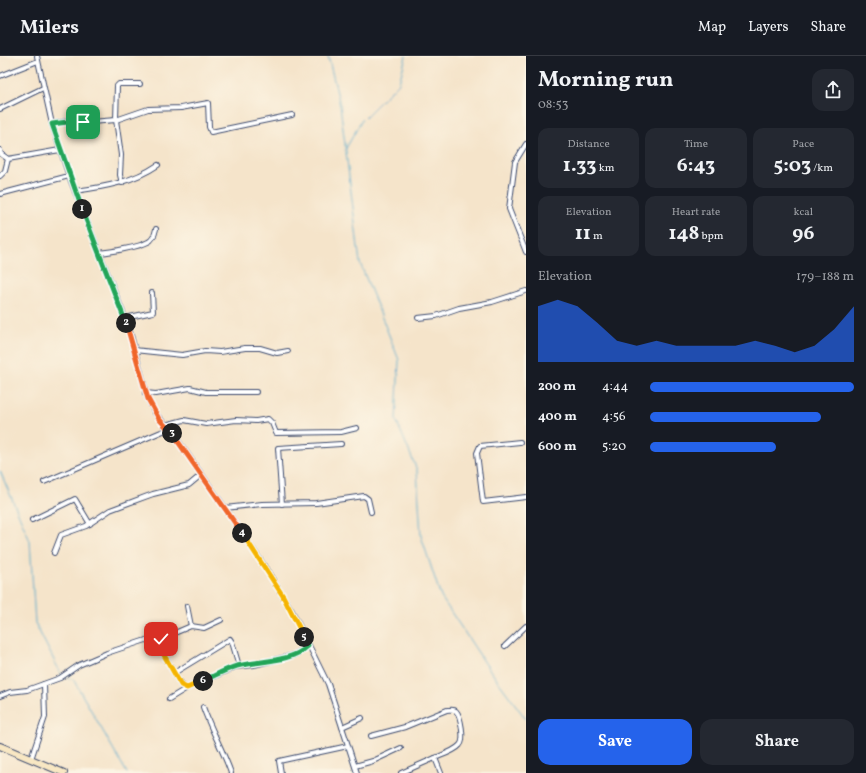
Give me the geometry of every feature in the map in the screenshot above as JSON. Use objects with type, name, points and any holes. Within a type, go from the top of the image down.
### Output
[{"type":"main road","points":[[0,746],[64,773]]},
{"type":"street","points":[[37,56],[43,88],[60,150],[125,318],[145,393],[155,413],[167,427],[225,508],[283,596],[328,684],[357,773]]},
{"type":"street","points":[[0,76],[38,61]]},
{"type":"street","points":[[122,183],[120,175],[122,155],[116,120],[116,86],[119,84],[140,84]]},
{"type":"street","points":[[0,109],[43,88]]},
{"type":"street","points":[[52,124],[73,120],[91,122],[116,120],[148,109],[181,108],[208,103],[209,127],[211,132],[292,115]]},
{"type":"street","points":[[526,144],[515,162],[509,209],[526,252]]},
{"type":"street","points":[[0,150],[1,154],[8,160]]},
{"type":"street","points":[[8,160],[60,150]]},
{"type":"street","points":[[0,176],[5,171],[8,160]]},
{"type":"street","points":[[75,191],[122,183],[149,172],[158,165]]},
{"type":"street","points":[[0,194],[69,176]]},
{"type":"street","points":[[99,253],[149,242],[155,234],[156,229]]},
{"type":"street","points":[[418,318],[436,316],[460,308],[500,301],[526,291]]},
{"type":"street","points":[[125,318],[154,312],[152,293]]},
{"type":"street","points":[[134,350],[182,355],[205,351],[220,352],[245,348],[260,348],[277,353],[288,351]]},
{"type":"street","points":[[145,393],[156,394],[190,388],[206,392],[256,392]]},
{"type":"street","points":[[44,482],[184,420],[206,424],[236,420],[256,421],[268,419],[272,423],[276,433],[341,432],[357,428]]},
{"type":"street","points":[[520,442],[480,446],[477,453],[483,502],[491,502],[515,497],[526,497]]},
{"type":"street","points":[[282,504],[278,448],[342,444]]},
{"type":"street","points":[[54,552],[61,535],[90,524],[110,510],[153,494],[189,485],[201,475]]},
{"type":"street","points":[[225,508],[316,503],[364,496],[368,499],[371,512]]},
{"type":"street","points":[[32,520],[75,499],[90,524]]},
{"type":"street","points":[[188,606],[191,626]]},
{"type":"street","points":[[0,696],[10,692],[27,690],[62,677],[79,666],[107,653],[150,639],[156,641],[191,626],[204,628],[221,620]]},
{"type":"street","points":[[505,646],[510,639],[526,626]]},
{"type":"street","points":[[174,673],[230,639],[239,666]]},
{"type":"street","points":[[156,641],[181,685],[187,688]]},
{"type":"street","points":[[169,699],[187,688],[239,666],[294,655],[308,646]]},
{"type":"street","points":[[31,759],[45,717],[44,684]]},
{"type":"street","points":[[202,707],[208,723],[224,752],[231,773]]},
{"type":"street","points":[[371,736],[405,726],[447,710],[453,710],[456,712],[459,716],[463,740],[460,746],[401,773]]},
{"type":"street","points":[[342,727],[362,718]]},
{"type":"street","points":[[281,773],[279,760],[348,746]]},
{"type":"street","points":[[355,766],[401,748]]},
{"type":"street","points":[[435,758],[441,773]]},
{"type":"waterway","points":[[328,56],[340,105],[360,263],[399,360],[396,420],[417,470],[421,536],[441,597],[489,669],[526,719]]},
{"type":"waterway","points":[[345,150],[362,120],[399,83],[406,56]]},
{"type":"waterway","points":[[0,471],[30,541],[35,623],[62,676]]},
{"type":"waterway","points":[[65,677],[73,679],[127,773]]},
{"type":"route","points":[[83,122],[73,120],[52,124],[69,176],[129,328],[145,393],[159,419],[172,432],[265,567],[292,611],[308,646],[294,655],[235,667],[187,688],[181,685],[156,641],[161,639]]}]
